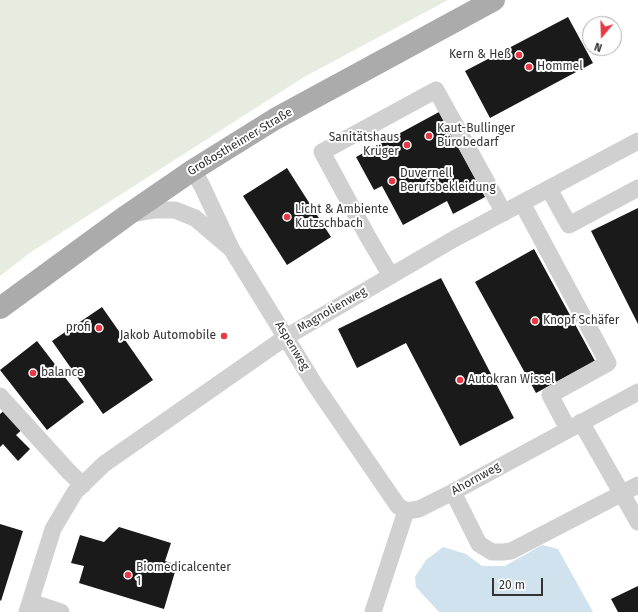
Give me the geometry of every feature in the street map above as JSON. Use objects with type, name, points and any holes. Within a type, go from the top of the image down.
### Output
[{"type":"main road","name":"Großostheimer Straße","points":[[0,308],[126,216],[193,170],[275,120],[494,0]]},
{"type":"street","points":[[391,276],[322,152],[436,90],[504,213]]},
{"type":"street","name":"Magnolienweg","points":[[29,607],[53,529],[75,492],[104,464],[286,337],[454,239],[638,142]]},
{"type":"street","name":"Aspenweg","points":[[193,170],[232,250],[322,396],[398,506],[406,511]]},
{"type":"street","points":[[549,189],[569,225],[638,188]]},
{"type":"street","points":[[522,203],[608,363],[550,395],[575,425],[623,493],[638,522]]},
{"type":"street","points":[[126,216],[155,210],[175,210],[194,218],[232,250]]},
{"type":"street","name":"Ahornweg","points":[[406,511],[419,509],[453,492],[638,392]]},
{"type":"street","points":[[0,396],[70,473],[83,485]]},
{"type":"street","points":[[453,492],[479,544],[492,552],[503,552],[511,551],[638,485]]},
{"type":"street","points":[[373,612],[406,511]]},
{"type":"street","points":[[29,607],[61,612]]},
{"type":"shaded area","points":[[0,0],[448,0],[304,77],[31,252],[0,276]]},
{"type":"water","points":[[542,545],[558,549],[593,612],[439,612],[416,587],[415,577],[426,560],[443,547],[466,554],[482,566],[505,566]]},
{"type":"building","name":"Hommel","points":[[568,17],[582,43],[582,56],[589,56],[593,63],[490,118],[465,71]]},
{"type":"building","points":[[439,112],[485,197],[453,214],[447,201],[403,225],[382,186],[374,190],[356,157]]},
{"type":"building","name":"Licht & Ambiente Kutzschbach","points":[[287,168],[331,237],[287,265],[243,196]]},
{"type":"building","points":[[638,208],[638,324],[591,231]]},
{"type":"building","name":"Knopf Schäfer","points":[[534,249],[595,361],[536,393],[475,282]]},
{"type":"building","name":"Autokran Wissel","points":[[441,278],[514,418],[460,446],[406,343],[357,368],[338,329]]},
{"type":"building","points":[[102,307],[153,380],[103,414],[52,341]]},
{"type":"building","points":[[37,341],[84,402],[47,430],[0,370]]},
{"type":"building","points":[[6,409],[24,428],[16,435],[30,449],[18,461],[3,444],[0,447],[0,414]]},
{"type":"building","points":[[0,524],[23,531],[1,601],[0,600]]},
{"type":"building","name":"Biomedicalcenter 1","points":[[119,527],[171,543],[165,561],[177,565],[164,609],[79,583],[84,566],[71,563],[80,535],[104,542]]},
{"type":"building","points":[[638,586],[638,612],[618,612],[611,599]]},
{"type":"place","name":"Kern & Heß","points":[[519,55]]},
{"type":"place","name":"Hommel","points":[[529,67]]},
{"type":"place","name":"Kaut-Bullinger Bürobedarf","points":[[429,136]]},
{"type":"place","name":"Sanitätshaus Krüger","points":[[407,145]]},
{"type":"place","name":"Duvernell Berufsbekleidung","points":[[392,181]]},
{"type":"place","name":"Licht & Ambiente Kutzschbach","points":[[287,217]]},
{"type":"place","name":"Knopf Schäfer","points":[[535,321]]},
{"type":"place","name":"profi","points":[[99,328]]},
{"type":"place","name":"Jakob Automobile","points":[[224,336]]},
{"type":"place","name":"balance","points":[[33,373]]},
{"type":"place","name":"Autokran Wissel","points":[[460,380]]},
{"type":"place","name":"Biomedicalcenter 1","points":[[128,575]]}]
